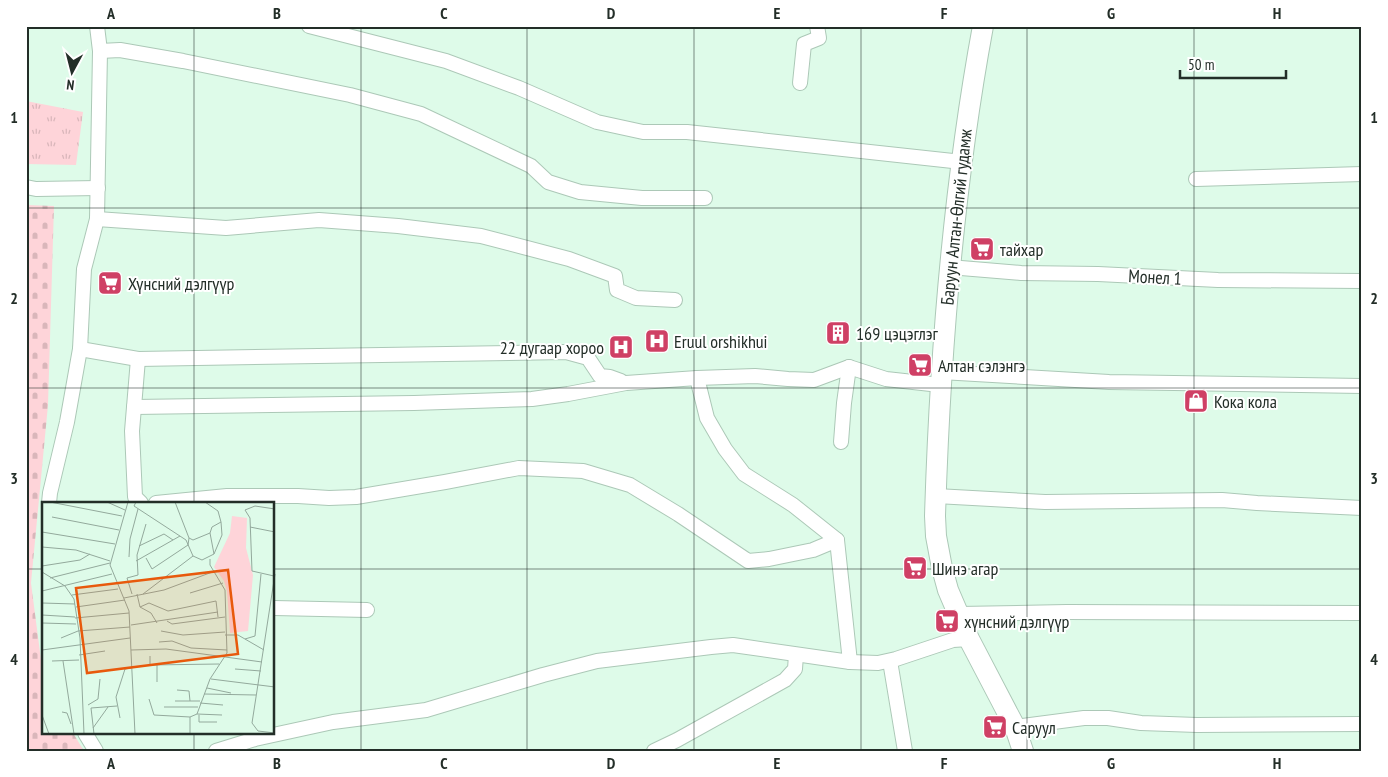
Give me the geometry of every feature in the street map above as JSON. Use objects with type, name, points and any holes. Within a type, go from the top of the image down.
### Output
[{"type":"main road","name":"Баруун Алтан-Өлгий гудамж","points":[[983,26],[966,118],[949,267],[940,379],[936,536],[948,590],[969,639],[1015,727],[1023,751]]},
{"type":"street","points":[[49,502],[68,422],[80,350],[84,269],[97,219],[100,51],[97,26]]},
{"type":"street","points":[[309,26],[446,60],[519,88],[597,122],[643,132],[687,132],[962,162]]},
{"type":"street","points":[[800,83],[804,44],[819,38],[817,26]]},
{"type":"street","points":[[100,51],[120,50],[183,61],[350,96],[421,114],[531,166],[548,182],[580,192],[642,198],[705,198]]},
{"type":"street","points":[[1196,179],[1362,174]]},
{"type":"street","points":[[26,187],[36,189],[98,188]]},
{"type":"street","points":[[97,219],[226,228],[319,220],[398,226],[481,236],[570,259],[615,276],[617,290],[636,298],[675,300]]},
{"type":"street","name":"Монел 1","points":[[949,267],[1020,273],[1098,274],[1218,280],[1362,281]]},
{"type":"street","points":[[80,350],[138,359],[566,352],[588,358],[600,376],[610,377],[626,383]]},
{"type":"street","points":[[138,359],[132,431],[134,480],[136,497],[140,502]]},
{"type":"street","points":[[841,442],[849,367]]},
{"type":"street","points":[[134,407],[532,399],[626,383],[697,378],[755,376],[788,380],[814,380],[849,367],[886,379],[1362,386]]},
{"type":"street","points":[[697,378],[707,418],[725,449],[744,474],[793,505],[837,540],[850,662]]},
{"type":"street","points":[[166,502],[228,496],[329,498],[356,496],[519,468],[583,471],[630,485],[685,518],[748,561],[769,559],[813,550],[837,540]]},
{"type":"street","points":[[936,496],[1045,502],[1222,500],[1362,508]]},
{"type":"street","points":[[275,608],[367,610]]},
{"type":"street","points":[[959,614],[1067,612],[1362,613]]},
{"type":"street","points":[[216,751],[255,739],[333,722],[426,710],[542,675],[597,662],[711,646],[733,645],[850,662],[878,663],[890,661],[953,640],[969,639]]},
{"type":"street","points":[[654,751],[785,680],[795,668],[796,655]]},
{"type":"street","points":[[890,661],[905,751]]},
{"type":"street","points":[[1015,727],[1084,718],[1197,725],[1362,724]]},
{"type":"street","points":[[86,734],[96,751]]},
{"type":"green space","points":[[26,101],[83,112],[76,165],[26,164]]},
{"type":"green space","points":[[26,205],[54,206],[48,405],[31,583],[42,668],[42,734],[74,734],[84,751],[26,751]]},
{"type":"place","name":"тайхар","points":[[982,249]]},
{"type":"place","name":"Хүнсний дэлгүүр","points":[[110,283]]},
{"type":"place","name":"169 цэцэглэг","points":[[838,333]]},
{"type":"place","name":"Eruul orshikhui","points":[[657,341]]},
{"type":"place","name":"22 дугаар хороо","points":[[621,347]]},
{"type":"place","name":"Алтан сэлэнгэ","points":[[920,365]]},
{"type":"place","name":"Кока кола","points":[[1196,401]]},
{"type":"place","name":"Шинэ агар","points":[[915,568]]},
{"type":"place","name":"хүнсний дэлгүүр","points":[[947,621]]},
{"type":"place","name":"Саруул","points":[[995,727]]}]
